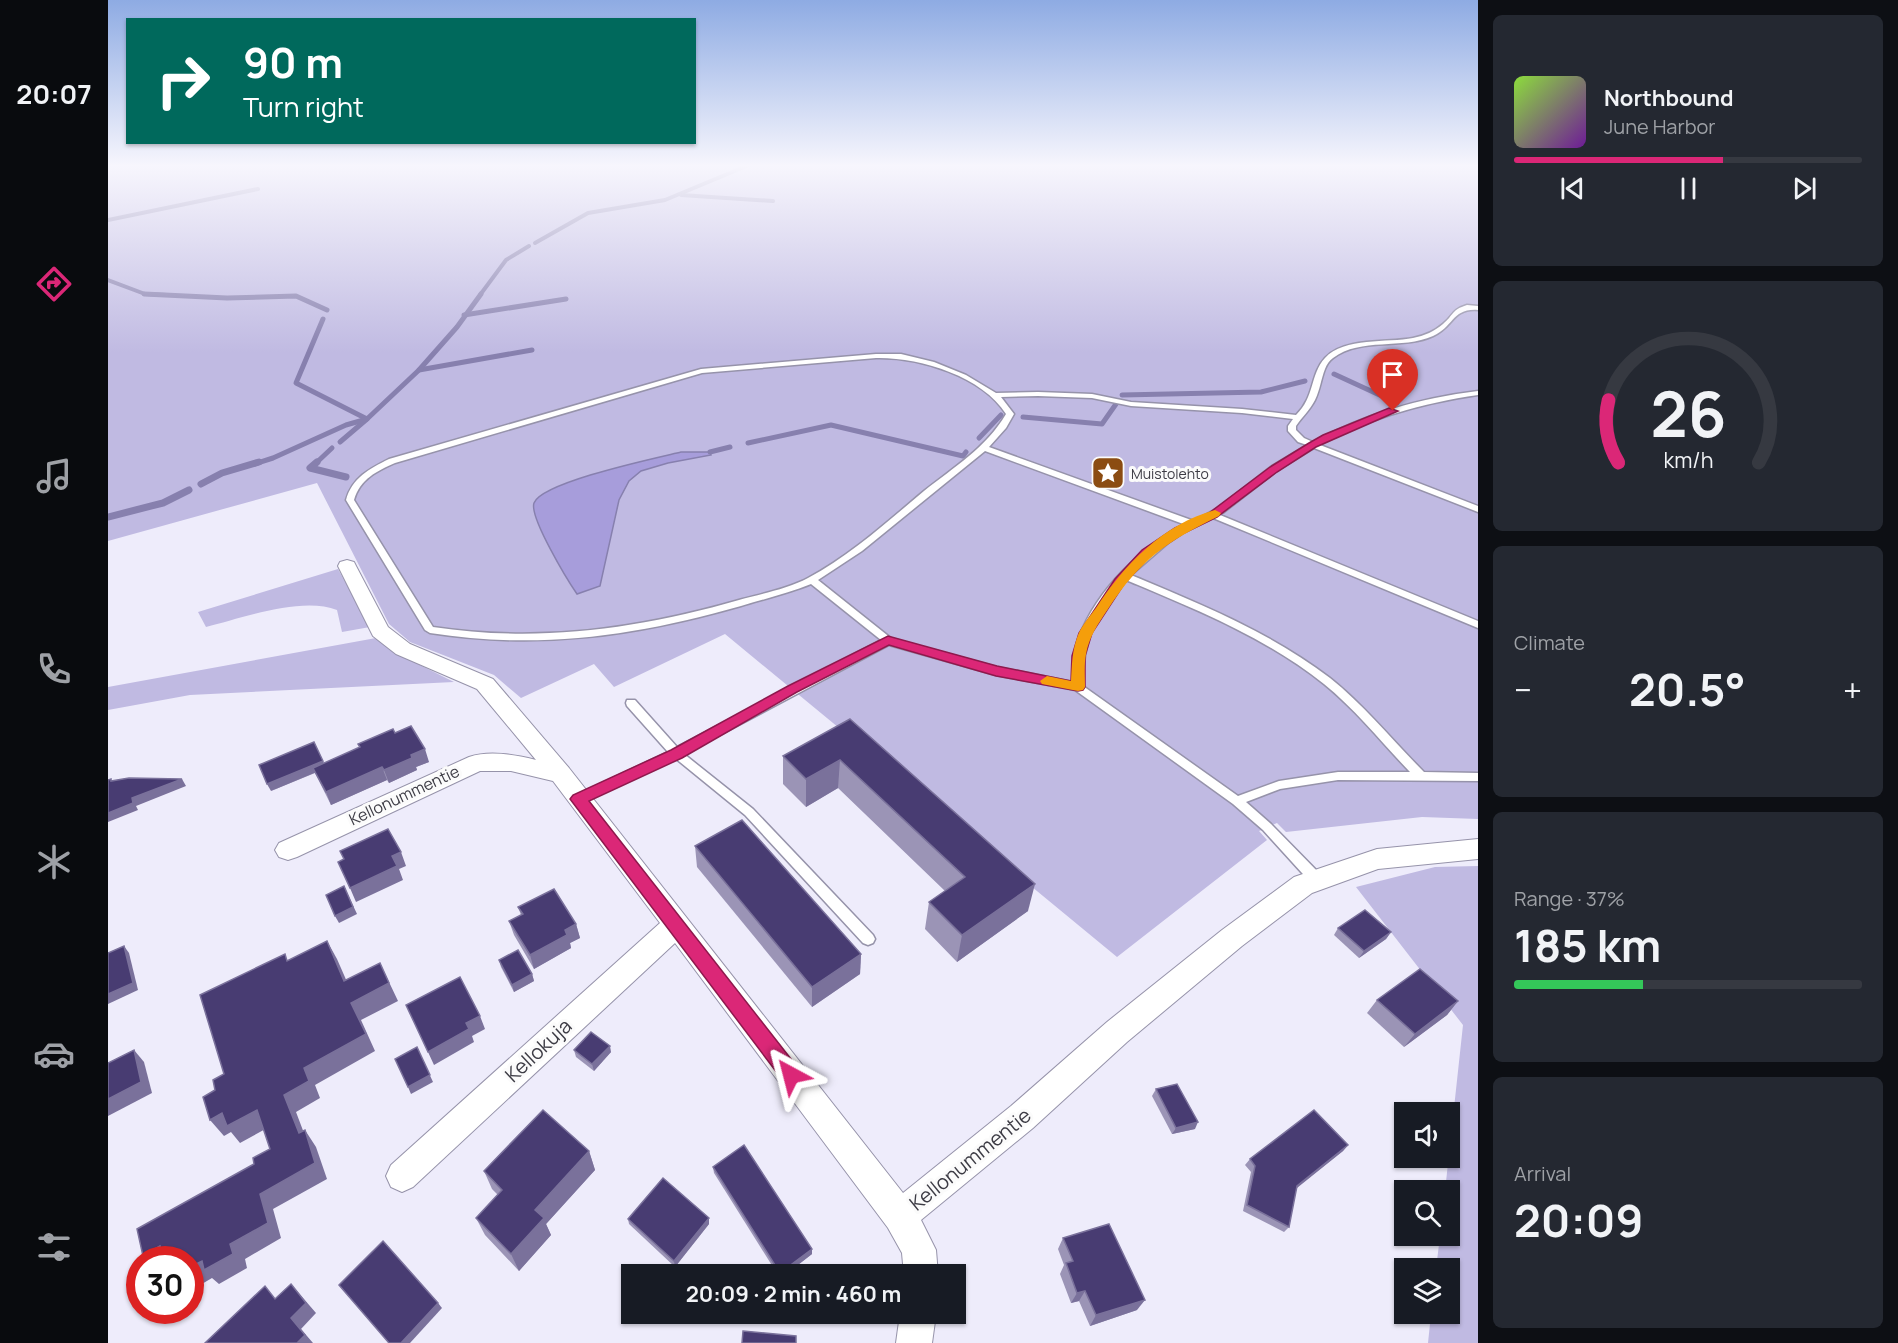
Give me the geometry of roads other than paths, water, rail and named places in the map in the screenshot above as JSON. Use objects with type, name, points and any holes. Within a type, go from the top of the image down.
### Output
[{"type":"street","name":"Kellonummentie","points":[[347,566],[380,631],[403,649],[485,684],[561,774],[675,926],[900,1216],[1022,1117],[1118,1032],[1232,938],[1303,885],[1377,859],[1478,849]]},
{"type":"street","name":"Kellonummentie","points":[[288,850],[477,763],[511,763],[561,774]]},
{"type":"street","name":"Kellokuja","points":[[402,1176],[675,926]]},
{"type":"street","points":[[900,1216],[919,1250],[920,1264]]},
{"type":"street","points":[[914,1343],[917,1324]]},
{"type":"lane","points":[[1478,308],[1467,307],[1457,311],[1449,324],[1417,339],[1350,348],[1333,354],[1325,361],[1317,392],[1305,412],[1292,426],[1292,431],[1301,440],[1312,445],[1478,509]]},
{"type":"lane","points":[[876,356],[902,356],[946,369],[997,395],[1010,414],[1001,431],[984,448],[878,534],[812,580],[720,609],[586,633],[510,638],[465,637],[430,630],[350,501],[352,489],[361,478],[392,461],[701,371],[876,356]]},
{"type":"lane","points":[[1078,687],[1079,656],[1085,633],[1100,608],[1147,553],[1193,524],[1213,515],[1273,470],[1335,433],[1410,405],[1478,393]]},
{"type":"lane","points":[[997,395],[1092,396],[1131,404],[1298,417]]},
{"type":"lane","points":[[984,448],[1193,524]]},
{"type":"lane","points":[[1213,515],[1478,625]]},
{"type":"lane","points":[[1125,576],[1217,616],[1298,659],[1329,682],[1421,776]]},
{"type":"lane","points":[[812,580],[888,640],[996,671],[1078,687],[1237,801],[1274,834],[1317,880]]},
{"type":"lane","points":[[578,799],[677,754],[792,689],[888,640]]},
{"type":"lane","points":[[631,703],[677,754],[749,812],[868,939]]},
{"type":"lane","points":[[1237,801],[1279,785],[1338,776],[1478,777]]},
{"type":"waterway","points":[[535,243],[562,228]]},
{"type":"waterway","points":[[480,295],[506,260],[529,246]]},
{"type":"waterway","points":[[108,280],[145,294],[167,295]]},
{"type":"waterway","points":[[144,294],[227,298],[296,296],[327,310]]},
{"type":"waterway","points":[[466,315],[481,294]]},
{"type":"waterway","points":[[466,315],[566,299]]},
{"type":"waterway","points":[[419,370],[466,315]]},
{"type":"waterway","points":[[323,319],[296,383],[367,419]]},
{"type":"waterway","points":[[419,370],[532,350]]},
{"type":"waterway","points":[[367,419],[419,370]]},
{"type":"waterway","points":[[1334,374],[1397,403]]},
{"type":"waterway","points":[[1122,395],[1261,392],[1305,381]]},
{"type":"waterway","points":[[1023,417],[1102,424],[1116,404]]},
{"type":"waterway","points":[[979,438],[1001,415]]},
{"type":"waterway","points":[[254,464],[273,458],[346,425],[367,419]]},
{"type":"waterway","points":[[340,442],[367,419]]},
{"type":"waterway","points":[[748,443],[831,425],[963,456],[966,452]]},
{"type":"waterway","points":[[710,452],[730,447]]},
{"type":"waterway","points":[[315,464],[332,448]]},
{"type":"waterway","points":[[201,484],[222,473],[259,462]]},
{"type":"waterway","points":[[317,462],[310,468],[346,477]]},
{"type":"waterway","points":[[108,517],[163,503],[189,490]]},
{"type":"place","name":"Muistolehto","points":[[1108,473]]}]
